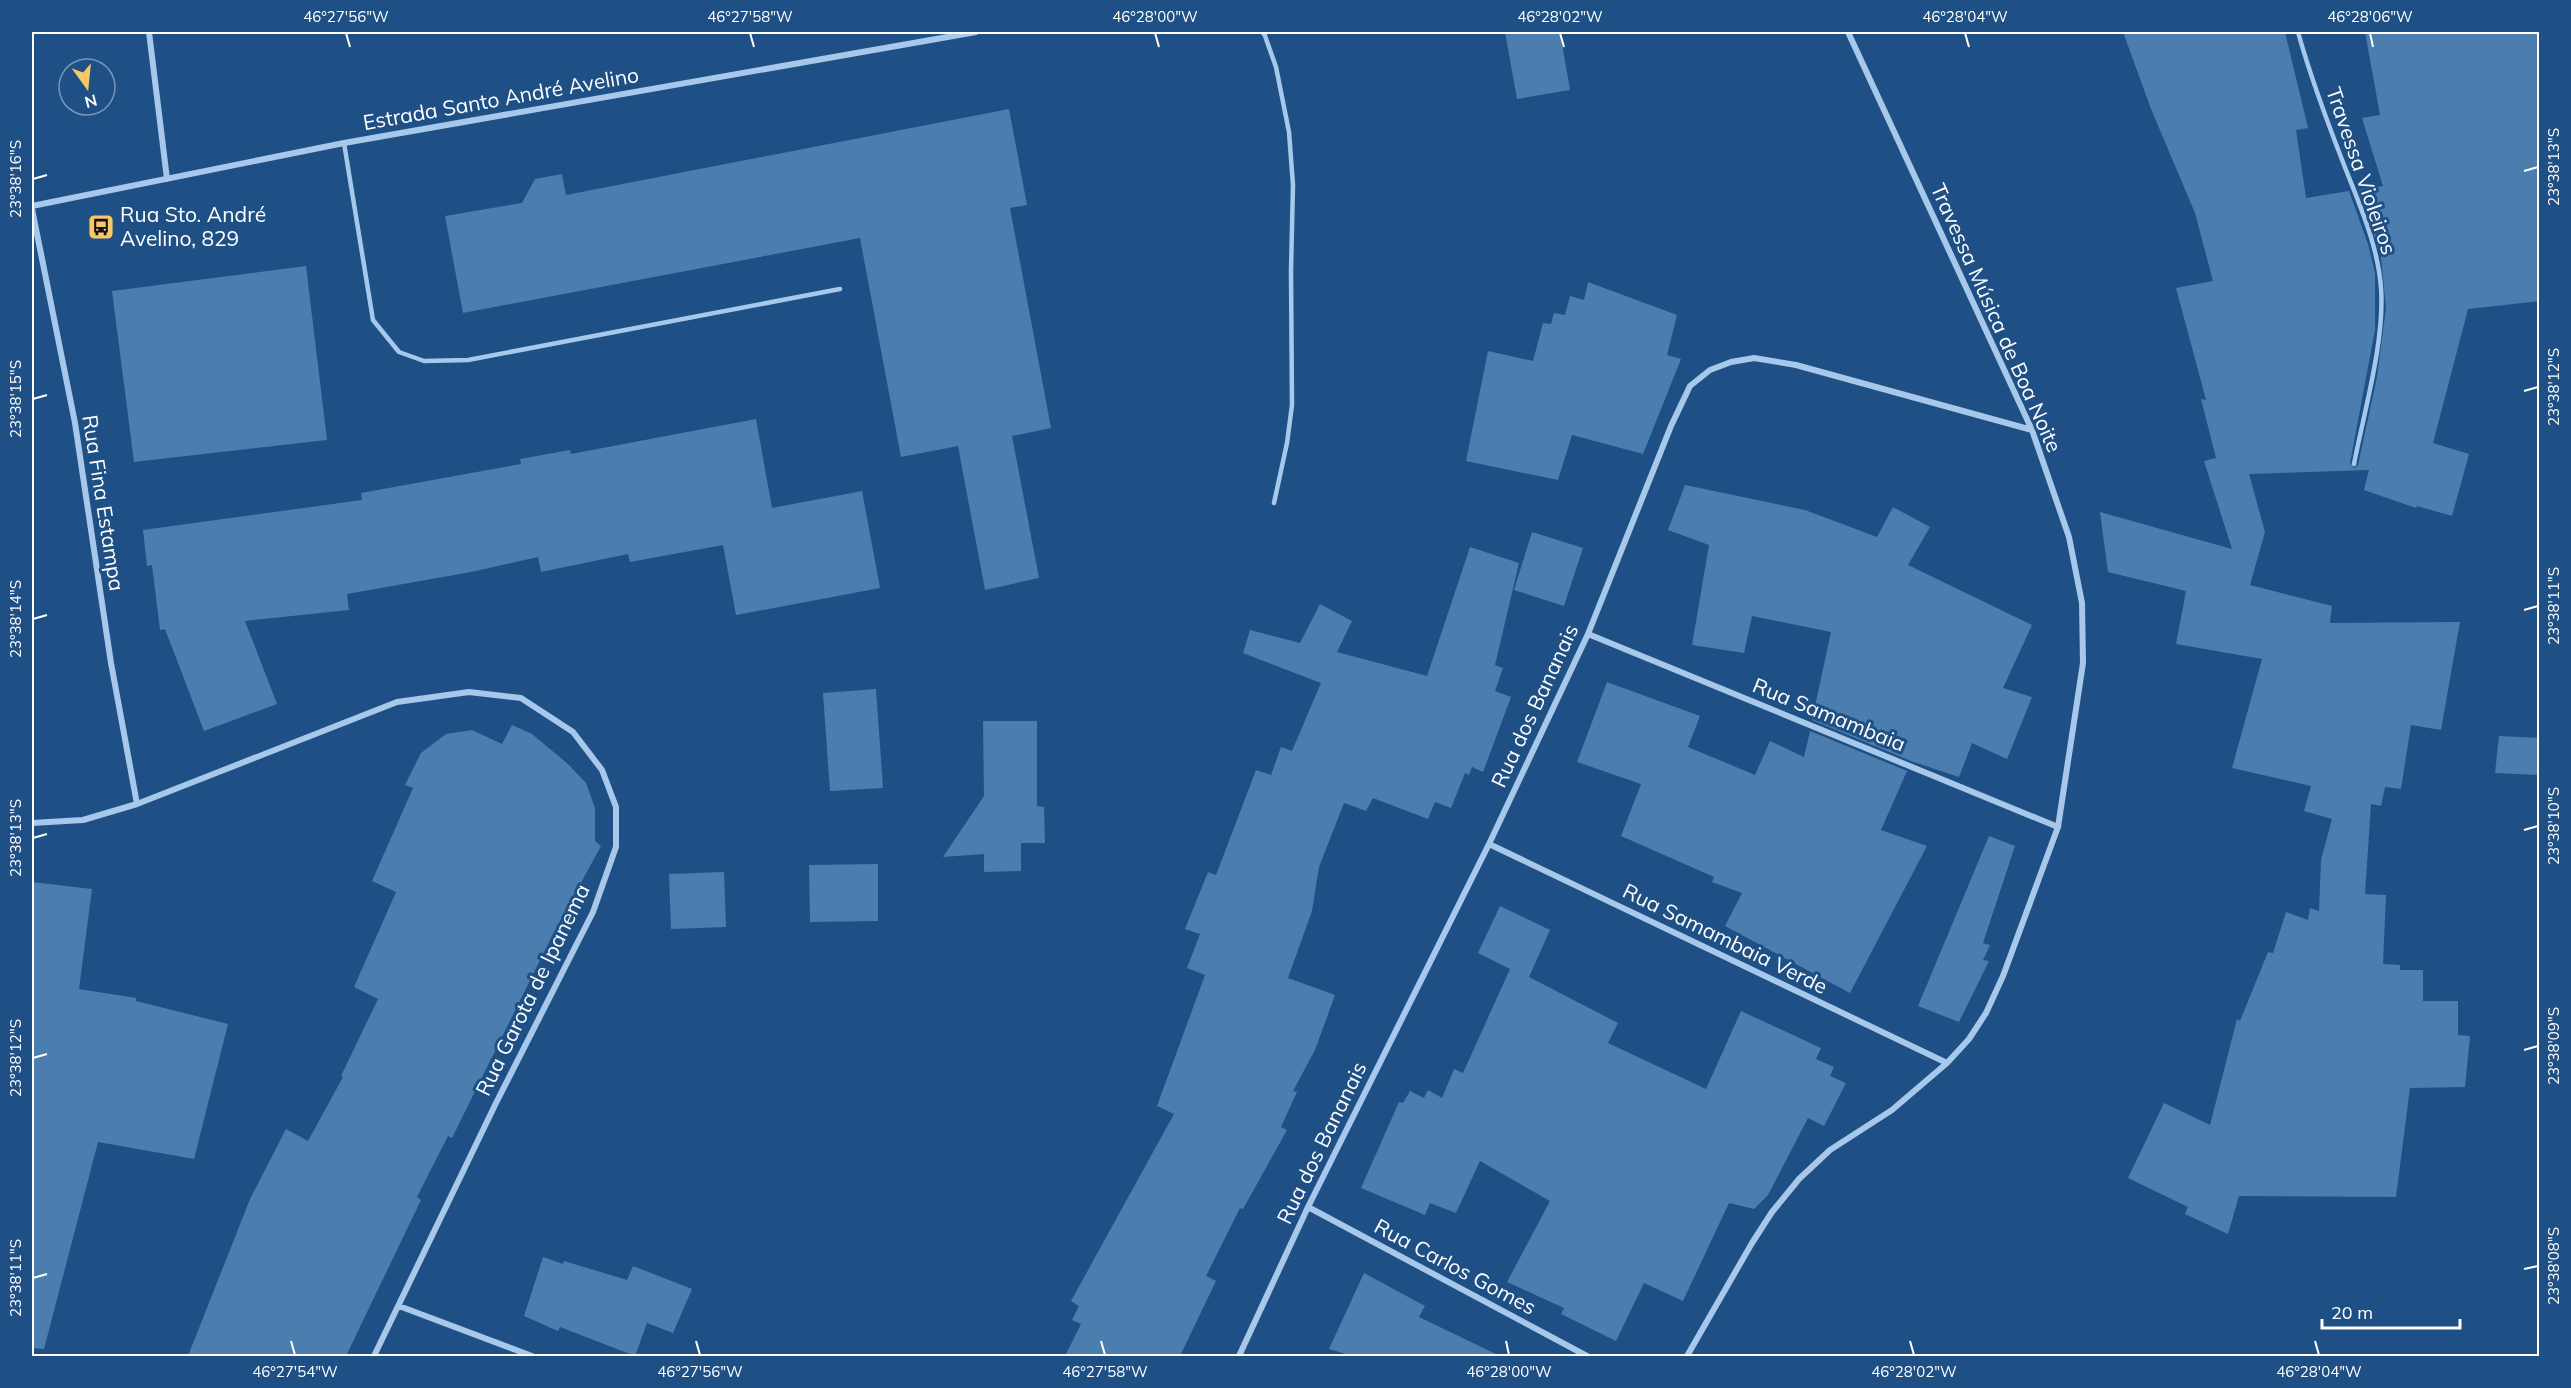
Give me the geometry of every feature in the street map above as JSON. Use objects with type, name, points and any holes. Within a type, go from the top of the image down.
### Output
[{"type":"street","points":[[149,32],[167,179]]},
{"type":"street","name":"Estrada Santo André Avelino","points":[[32,207],[344,143],[976,32]]},
{"type":"street","name":"Travessa Música de Boa Noite","points":[[1687,1356],[1752,1243],[1772,1212],[1798,1179],[1830,1150],[1892,1110],[1947,1063],[1975,1030],[2003,976],[2058,827],[2083,663],[2082,603],[2069,537],[2032,430],[1848,32]]},
{"type":"street","name":"Rua Fina Estampa","points":[[32,207],[75,423],[111,663],[137,804]]},
{"type":"street","name":"Rua dos Bananais","points":[[1239,1356],[1308,1207],[1489,844],[1588,634],[1671,426],[1690,386],[1710,370],[1731,362],[1754,358],[1796,365],[2032,430]]},
{"type":"street","name":"Rua Samambaia","points":[[1588,634],[2058,827]]},
{"type":"street","name":"Rua Garota de Ipanema","points":[[32,823],[83,820],[137,804],[397,702],[469,692],[521,698],[573,732],[602,770],[616,807],[616,847],[593,912],[496,1103],[374,1356]]},
{"type":"street","name":"Rua Samambaia Verde","points":[[1489,844],[1947,1063]]},
{"type":"street","name":"Rua Carlos Gomes","points":[[1308,1207],[1587,1356]]},
{"type":"street","points":[[399,1306],[532,1356]]},
{"type":"lane","points":[[1264,32],[1276,67],[1289,132],[1293,185],[1292,405],[1274,503]]},
{"type":"lane","name":"Travessa Violeiros","points":[[2298,32],[2311,79],[2368,229],[2381,288],[2380,327],[2354,464]]},
{"type":"lane","points":[[344,143],[373,320],[399,352],[424,362],[468,360],[840,289]]},
{"type":"building","points":[[1505,32],[1560,32],[1570,90],[1517,99]]},
{"type":"building","points":[[2123,32],[2285,32],[2308,128],[2296,130],[2306,198],[2349,191],[2368,244],[2375,273],[2375,330],[2350,463],[2354,468],[2358,465],[2377,377],[2386,308],[2381,257],[2359,190],[2383,186],[2362,118],[2380,115],[2365,32],[2540,32],[2540,301],[2468,309],[2433,443],[2469,454],[2452,516],[2417,506],[2416,508],[2364,490],[2369,470],[2249,474],[2265,532],[2250,585],[2332,606],[2330,623],[2460,622],[2441,730],[2411,725],[2401,789],[2385,787],[2381,806],[2371,804],[2365,894],[2386,895],[2383,964],[2400,965],[2400,970],[2423,970],[2423,1001],[2458,1001],[2458,1035],[2470,1036],[2465,1087],[2410,1088],[2396,1197],[2239,1196],[2228,1234],[2185,1214],[2188,1207],[2128,1178],[2164,1103],[2210,1125],[2237,1019],[2240,1021],[2268,952],[2273,953],[2286,912],[2308,920],[2310,908],[2319,911],[2321,860],[2332,819],[2304,811],[2311,786],[2232,768],[2262,659],[2176,644],[2186,591],[2108,572],[2100,512],[2232,549],[2204,461],[2216,458],[2201,399],[2206,400],[2176,288],[2213,281],[2195,213],[2151,109]]},
{"type":"building","points":[[1009,109],[1027,205],[1010,208],[1051,428],[1012,436],[1039,578],[985,590],[958,446],[901,457],[860,238],[463,313],[445,216],[522,203],[535,179],[562,174],[566,195]]},
{"type":"building","points":[[306,266],[327,440],[134,462],[112,291]]},
{"type":"building","points":[[1588,282],[1677,315],[1667,355],[1681,359],[1643,454],[1572,435],[1558,480],[1466,461],[1488,351],[1533,361],[1543,323],[1551,324],[1554,313],[1565,315],[1570,296],[1584,300]]},
{"type":"building","points":[[756,419],[772,508],[862,491],[880,588],[736,615],[723,545],[630,562],[628,554],[541,572],[538,557],[471,572],[347,594],[349,610],[245,621],[277,704],[204,731],[165,629],[160,630],[152,565],[147,566],[143,530],[362,500],[361,493],[521,464],[520,459],[570,450],[571,454]]},
{"type":"building","points":[[1685,485],[1805,510],[1877,537],[1893,507],[1930,527],[1908,565],[2032,625],[2003,688],[2032,697],[2007,759],[1972,743],[1959,777],[1911,761],[1812,720],[1831,632],[1752,616],[1744,653],[1692,645],[1709,545],[1668,530]]},
{"type":"building","points":[[1532,532],[1583,548],[1564,606],[1514,590]]},
{"type":"building","points":[[1470,547],[1519,563],[1495,665],[1503,668],[1495,691],[1511,697],[1483,772],[1472,767],[1469,775],[1465,773],[1451,808],[1435,802],[1428,819],[1373,798],[1366,811],[1344,803],[1319,867],[1312,911],[1288,978],[1335,995],[1315,1050],[1293,1091],[1297,1092],[1281,1127],[1287,1130],[1243,1209],[1240,1208],[1206,1276],[1216,1281],[1180,1356],[1065,1356],[1081,1324],[1072,1320],[1079,1306],[1071,1301],[1174,1114],[1157,1106],[1205,975],[1187,968],[1200,934],[1185,929],[1208,872],[1216,875],[1256,770],[1271,775],[1281,747],[1292,751],[1321,683],[1243,653],[1250,630],[1300,643],[1320,604],[1352,621],[1337,652],[1427,676]]},
{"type":"building","points":[[1607,682],[1700,716],[1688,747],[1755,775],[1770,741],[1804,757],[1810,731],[1907,771],[1881,830],[1927,846],[1850,993],[1725,926],[1742,893],[1712,882],[1714,877],[1621,836],[1641,784],[1577,762]]},
{"type":"building","points":[[876,689],[883,788],[830,791],[823,693]]},
{"type":"building","points":[[983,721],[1037,721],[1037,806],[1044,807],[1045,843],[1021,843],[1021,871],[984,872],[984,854],[943,857],[984,796]]},
{"type":"building","points":[[512,725],[532,734],[568,764],[586,783],[595,808],[595,841],[601,846],[553,934],[452,1138],[448,1136],[417,1197],[421,1200],[346,1356],[188,1356],[250,1199],[286,1129],[308,1141],[343,1077],[341,1076],[378,999],[354,987],[396,892],[372,881],[413,788],[405,785],[421,753],[446,734],[472,730],[502,744]]},
{"type":"building","points":[[2499,736],[2540,738],[2540,775],[2495,773]]},
{"type":"building","points":[[1989,836],[2015,846],[1983,943],[1990,945],[1983,960],[1989,961],[1959,1022],[1918,1006]]},
{"type":"building","points":[[878,864],[878,921],[810,922],[809,865]]},
{"type":"building","points":[[724,872],[726,927],[671,929],[669,874]]},
{"type":"building","points":[[32,882],[92,889],[79,989],[136,998],[136,1001],[228,1024],[194,1159],[98,1142],[44,1349],[32,1348]]},
{"type":"building","points":[[1500,906],[1550,930],[1529,977],[1618,1023],[1608,1043],[1706,1089],[1741,1011],[1821,1048],[1816,1059],[1834,1067],[1830,1076],[1846,1083],[1824,1126],[1808,1118],[1768,1195],[1754,1209],[1729,1203],[1683,1301],[1644,1283],[1616,1341],[1561,1314],[1564,1308],[1507,1282],[1550,1201],[1480,1161],[1456,1213],[1430,1203],[1425,1215],[1361,1188],[1399,1102],[1403,1103],[1410,1091],[1424,1098],[1428,1090],[1442,1098],[1454,1069],[1463,1073],[1510,969],[1478,953]]},
{"type":"building","points":[[543,1257],[627,1280],[633,1266],[692,1289],[673,1333],[647,1323],[635,1356],[560,1327],[558,1331],[524,1316]]},
{"type":"building","points":[[1364,1273],[1425,1306],[1419,1317],[1500,1356],[1353,1356],[1329,1349]]},
{"type":"place","name":"Rua Sto. André Avelino, 829","points":[[101,227]]}]
